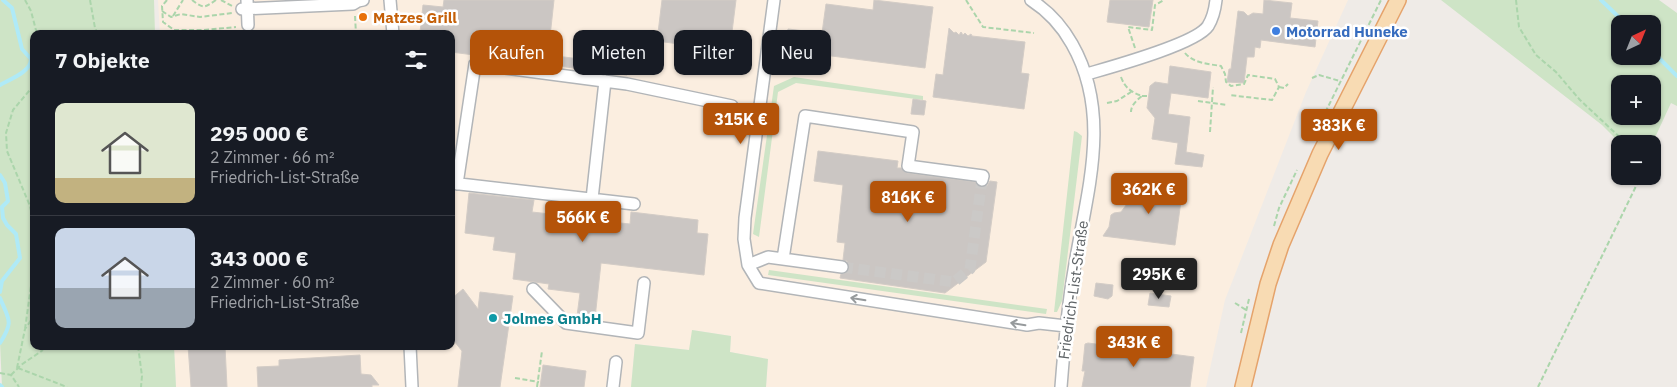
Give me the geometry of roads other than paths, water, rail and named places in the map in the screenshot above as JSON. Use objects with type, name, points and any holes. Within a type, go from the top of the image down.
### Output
[{"type":"main road","points":[[1243,387],[1268,284],[1280,245],[1320,154],[1398,0]]},
{"type":"street","points":[[244,25],[243,8],[353,4],[358,0],[363,0]]},
{"type":"street","points":[[390,0],[393,30]]},
{"type":"street","points":[[774,0],[745,218],[744,239],[748,265],[759,283],[1027,325],[1039,323],[1066,326]]},
{"type":"street","name":"Friedrich-List-Straße","points":[[1031,0],[1041,6],[1066,34],[1079,56],[1087,74],[1095,136],[1093,163],[1066,326],[1061,387]]},
{"type":"street","points":[[1087,74],[1190,39],[1207,27],[1214,12],[1216,0]]},
{"type":"street","points":[[455,178],[475,64],[627,84],[732,106]]},
{"type":"street","points":[[592,199],[605,81]]},
{"type":"street","points":[[783,259],[805,116],[913,132],[908,166],[983,176],[982,180]]},
{"type":"street","points":[[455,184],[634,204]]},
{"type":"street","points":[[748,265],[768,257],[842,267]]},
{"type":"street","points":[[533,290],[566,323],[638,333],[644,283]]},
{"type":"street","points":[[410,350],[412,387]]},
{"type":"street","points":[[613,387],[616,362]]},
{"type":"waterway","points":[[3,0],[12,8],[22,49],[30,58]]},
{"type":"waterway","points":[[1601,0],[1617,15]]},
{"type":"waterway","points":[[1661,60],[1677,76]]},
{"type":"waterway","points":[[0,85],[14,78],[28,68],[30,64]]},
{"type":"waterway","points":[[0,175],[5,183],[8,201],[2,207],[3,218],[16,234],[20,258],[2,281],[0,292]]},
{"type":"waterway","points":[[0,298],[9,321],[7,330],[0,343]]},
{"type":"tunnel","points":[[842,267],[954,282],[970,269],[982,180]]},
{"type":"place","name":"Matzes Grill","points":[[363,17]]},
{"type":"place","name":"Motorrad Huneke","points":[[1276,31]]},
{"type":"place","name":"Jolmes GmbH","points":[[493,318]]}]
